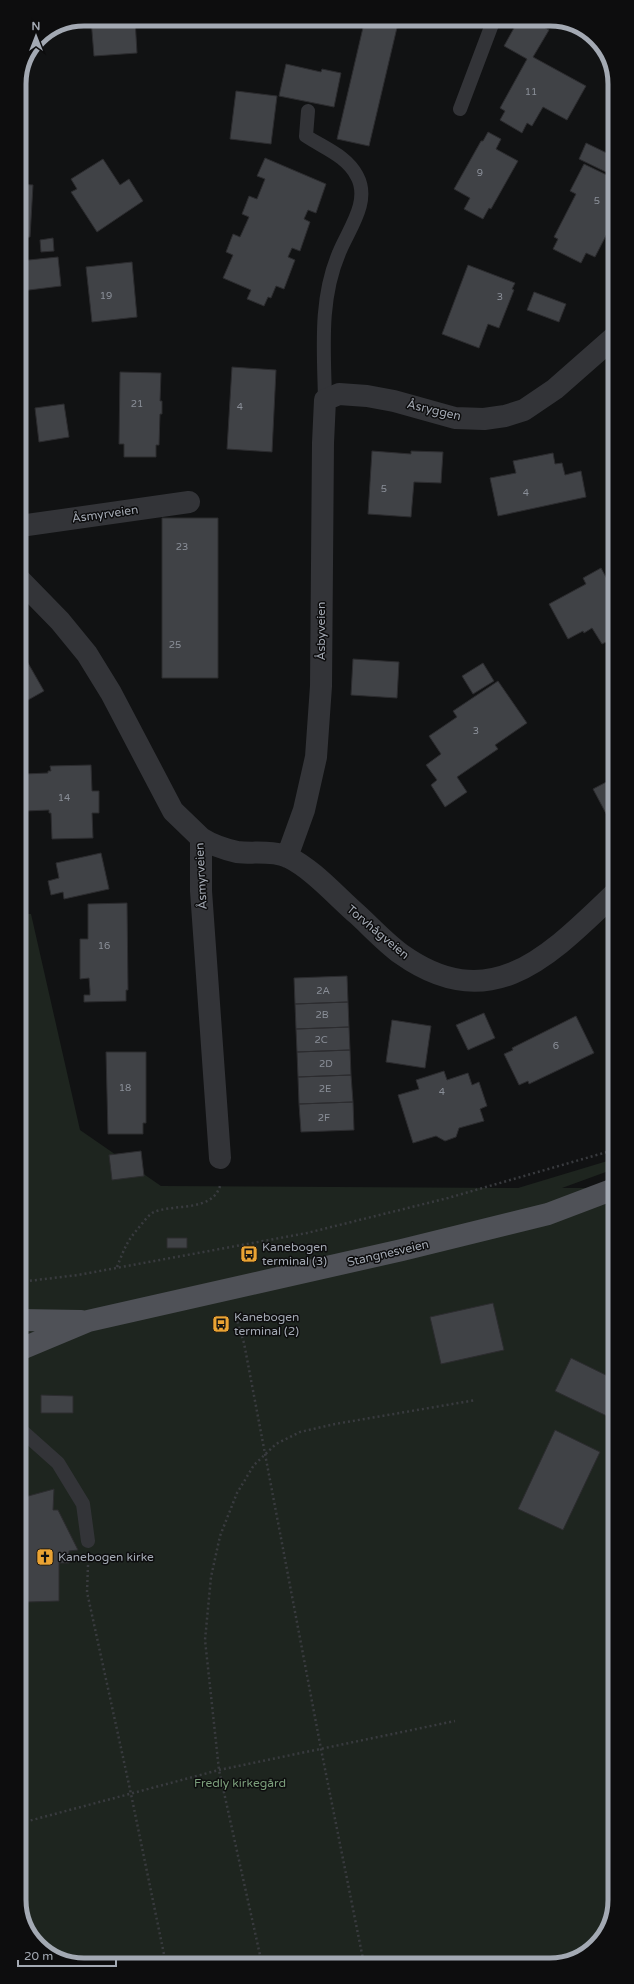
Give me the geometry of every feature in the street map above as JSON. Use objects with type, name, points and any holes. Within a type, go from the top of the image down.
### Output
[{"type":"main road","name":"Stangnesveien","points":[[26,1347],[88,1321],[394,1252],[548,1214],[608,1191]]},
{"type":"main road","name":"Stangnesveien","points":[[26,1320],[88,1321]]},
{"type":"street","name":"Åsryggen","points":[[325,400],[338,394],[367,396],[394,401],[455,418],[484,419],[505,416],[524,410],[555,389],[608,342]]},
{"type":"street","name":"Åsbyveien","points":[[287,857],[304,810],[316,757],[321,686],[322,443],[325,400]]},
{"type":"street","name":"Åsmyrveien","points":[[26,525],[190,502]]},
{"type":"street","name":"Åsmyrveien","points":[[26,586],[55,616],[87,654],[110,693],[172,811],[200,838],[201,891],[220,1158]]},
{"type":"street","name":"Torvhågveien","points":[[200,838],[214,846],[238,852],[264,853],[287,857],[308,870],[400,953],[425,968],[447,978],[469,982],[493,979],[532,965],[550,953],[608,900]]},
{"type":"lane","points":[[460,109],[491,26]]},
{"type":"lane","points":[[308,111],[306,136],[347,161],[358,177],[361,196],[355,223],[339,254],[325,302],[323,334],[325,400]]},
{"type":"lane","points":[[26,1434],[58,1463],[83,1504],[88,1541]]},
{"type":"path","points":[[26,1281],[78,1275],[307,1233],[448,1198],[608,1152]]},
{"type":"path","points":[[117,1268],[126,1242],[151,1214],[168,1208],[192,1206],[208,1201],[219,1191],[222,1179],[220,1158]]},
{"type":"path","points":[[227,1290],[244,1343],[321,1749],[363,1958]]},
{"type":"path","points":[[261,1958],[219,1770],[205,1640],[211,1577],[220,1536],[237,1493],[254,1465],[276,1444],[300,1432],[335,1424],[476,1400]]},
{"type":"path","points":[[88,1541],[87,1592],[165,1958]]},
{"type":"path","points":[[26,1823],[219,1770],[455,1720]]},
{"type":"green space","name":"Fredly kirkegård","points":[[26,914],[31,914],[80,1130],[161,1186],[518,1188],[608,1161],[608,1171],[562,1188],[608,1188],[608,1900],[605,1919],[596,1935],[588,1944],[572,1954],[557,1958],[80,1958],[62,1954],[46,1944],[32,1926],[26,1907]]},
{"type":"building","points":[[92,26],[135,26],[137,53],[94,56]]},
{"type":"building","points":[[363,26],[397,26],[369,146],[337,139]]},
{"type":"building","points":[[515,26],[542,26],[549,30],[533,57],[586,86],[567,120],[543,107],[532,126],[527,123],[522,133],[500,120],[505,111],[500,108],[527,59],[504,46]]},
{"type":"building","points":[[286,64],[321,72],[322,69],[341,73],[334,107],[279,96]]},
{"type":"building","points":[[236,91],[277,96],[271,144],[230,139]]},
{"type":"building","points":[[488,132],[501,139],[496,149],[518,161],[491,209],[489,208],[483,219],[464,209],[470,198],[454,189],[481,141],[483,141]]},
{"type":"building","points":[[586,143],[608,154],[608,173],[579,159]]},
{"type":"building","points":[[265,158],[326,184],[316,213],[308,210],[304,219],[310,222],[300,251],[292,248],[288,257],[295,260],[284,289],[276,286],[271,298],[268,297],[264,306],[247,299],[251,290],[223,278],[233,255],[226,252],[233,234],[240,237],[249,217],[242,214],[249,196],[257,199],[265,179],[257,176]]},
{"type":"building","points":[[103,159],[120,185],[129,179],[143,201],[97,232],[71,192],[77,189],[71,179]]},
{"type":"building","points":[[584,164],[608,176],[608,232],[595,257],[586,253],[581,263],[553,249],[558,239],[554,237],[576,194],[570,191]]},
{"type":"building","points":[[26,184],[33,185],[30,237],[26,237]]},
{"type":"building","points":[[53,238],[54,251],[41,252],[40,240]]},
{"type":"building","points":[[58,257],[61,286],[26,290],[26,260]]},
{"type":"building","points":[[132,262],[137,317],[92,322],[86,267]]},
{"type":"building","points":[[468,265],[515,283],[512,289],[514,290],[499,328],[488,324],[479,348],[442,334]]},
{"type":"building","points":[[534,292],[566,304],[559,322],[527,310]]},
{"type":"building","points":[[232,367],[276,370],[272,452],[227,449]]},
{"type":"building","points":[[120,372],[161,373],[160,401],[162,401],[162,414],[160,414],[159,445],[156,445],[156,457],[124,457],[124,444],[119,444]]},
{"type":"building","points":[[64,404],[69,437],[39,442],[35,408]]},
{"type":"building","points":[[372,451],[411,454],[411,451],[443,452],[441,483],[414,482],[411,517],[368,514]]},
{"type":"building","points":[[553,453],[555,464],[562,463],[565,475],[581,471],[586,497],[498,516],[490,478],[516,473],[513,461]]},
{"type":"building","points":[[162,518],[218,518],[218,678],[162,678]]},
{"type":"building","points":[[601,568],[608,581],[608,641],[602,644],[592,628],[584,633],[583,631],[568,639],[549,604],[586,584],[583,578]]},
{"type":"building","points":[[353,659],[399,662],[397,698],[351,695]]},
{"type":"building","points":[[26,660],[44,691],[26,701]]},
{"type":"building","points":[[483,663],[494,681],[473,694],[462,676]]},
{"type":"building","points":[[498,681],[527,723],[495,745],[498,749],[457,777],[467,792],[445,807],[431,785],[437,780],[426,765],[441,754],[429,736],[457,717],[453,711]]},
{"type":"building","points":[[91,765],[92,791],[99,791],[99,813],[92,813],[93,838],[52,839],[51,813],[49,813],[49,810],[26,811],[26,774],[48,773],[48,771],[51,771],[50,766]]},
{"type":"building","points":[[608,781],[608,817],[593,789]]},
{"type":"building","points":[[101,853],[109,889],[64,899],[63,892],[51,895],[48,881],[59,878],[56,863]]},
{"type":"building","points":[[127,903],[128,990],[126,990],[126,1001],[84,1002],[84,995],[90,995],[90,990],[89,978],[80,979],[80,939],[88,939],[88,904]]},
{"type":"building","points":[[347,976],[348,1002],[295,1004],[294,978]]},
{"type":"building","points":[[348,1002],[349,1027],[296,1029],[295,1004]]},
{"type":"building","points":[[484,1013],[495,1038],[468,1050],[456,1025]]},
{"type":"building","points":[[576,1016],[594,1053],[529,1084],[528,1081],[519,1085],[504,1054],[513,1050],[512,1048]]},
{"type":"building","points":[[392,1020],[431,1026],[425,1068],[386,1062]]},
{"type":"building","points":[[349,1027],[350,1050],[297,1052],[296,1029]]},
{"type":"building","points":[[350,1050],[351,1075],[298,1077],[297,1052]]},
{"type":"building","points":[[106,1052],[146,1052],[146,1123],[143,1123],[143,1134],[108,1134]]},
{"type":"building","points":[[444,1071],[447,1080],[468,1073],[472,1085],[479,1082],[487,1106],[480,1109],[484,1121],[459,1128],[456,1137],[445,1141],[436,1136],[413,1143],[398,1095],[419,1089],[416,1080]]},
{"type":"building","points":[[351,1075],[353,1102],[299,1104],[298,1077]]},
{"type":"building","points":[[353,1102],[354,1130],[301,1132],[299,1104]]},
{"type":"building","points":[[141,1151],[144,1176],[112,1180],[109,1155]]},
{"type":"building","points":[[167,1238],[187,1238],[187,1248],[167,1248]]},
{"type":"building","points":[[493,1303],[504,1350],[441,1364],[430,1317]]},
{"type":"building","points":[[571,1358],[608,1376],[608,1417],[555,1391]]},
{"type":"building","points":[[41,1395],[73,1396],[73,1413],[41,1413]]},
{"type":"building","points":[[555,1430],[600,1452],[563,1530],[518,1509]]},
{"type":"building","name":"Kanebogen kirke","points":[[54,1489],[53,1510],[58,1510],[78,1550],[69,1551],[69,1563],[59,1563],[59,1601],[28,1602],[26,1605],[26,1497]]},
{"type":"place","name":"Kanebogen terminal (3)","points":[[249,1254]]},
{"type":"place","name":"Kanebogen terminal (2)","points":[[221,1324]]},
{"type":"place","name":"Kanebogen kirke","points":[[45,1557]]}]
